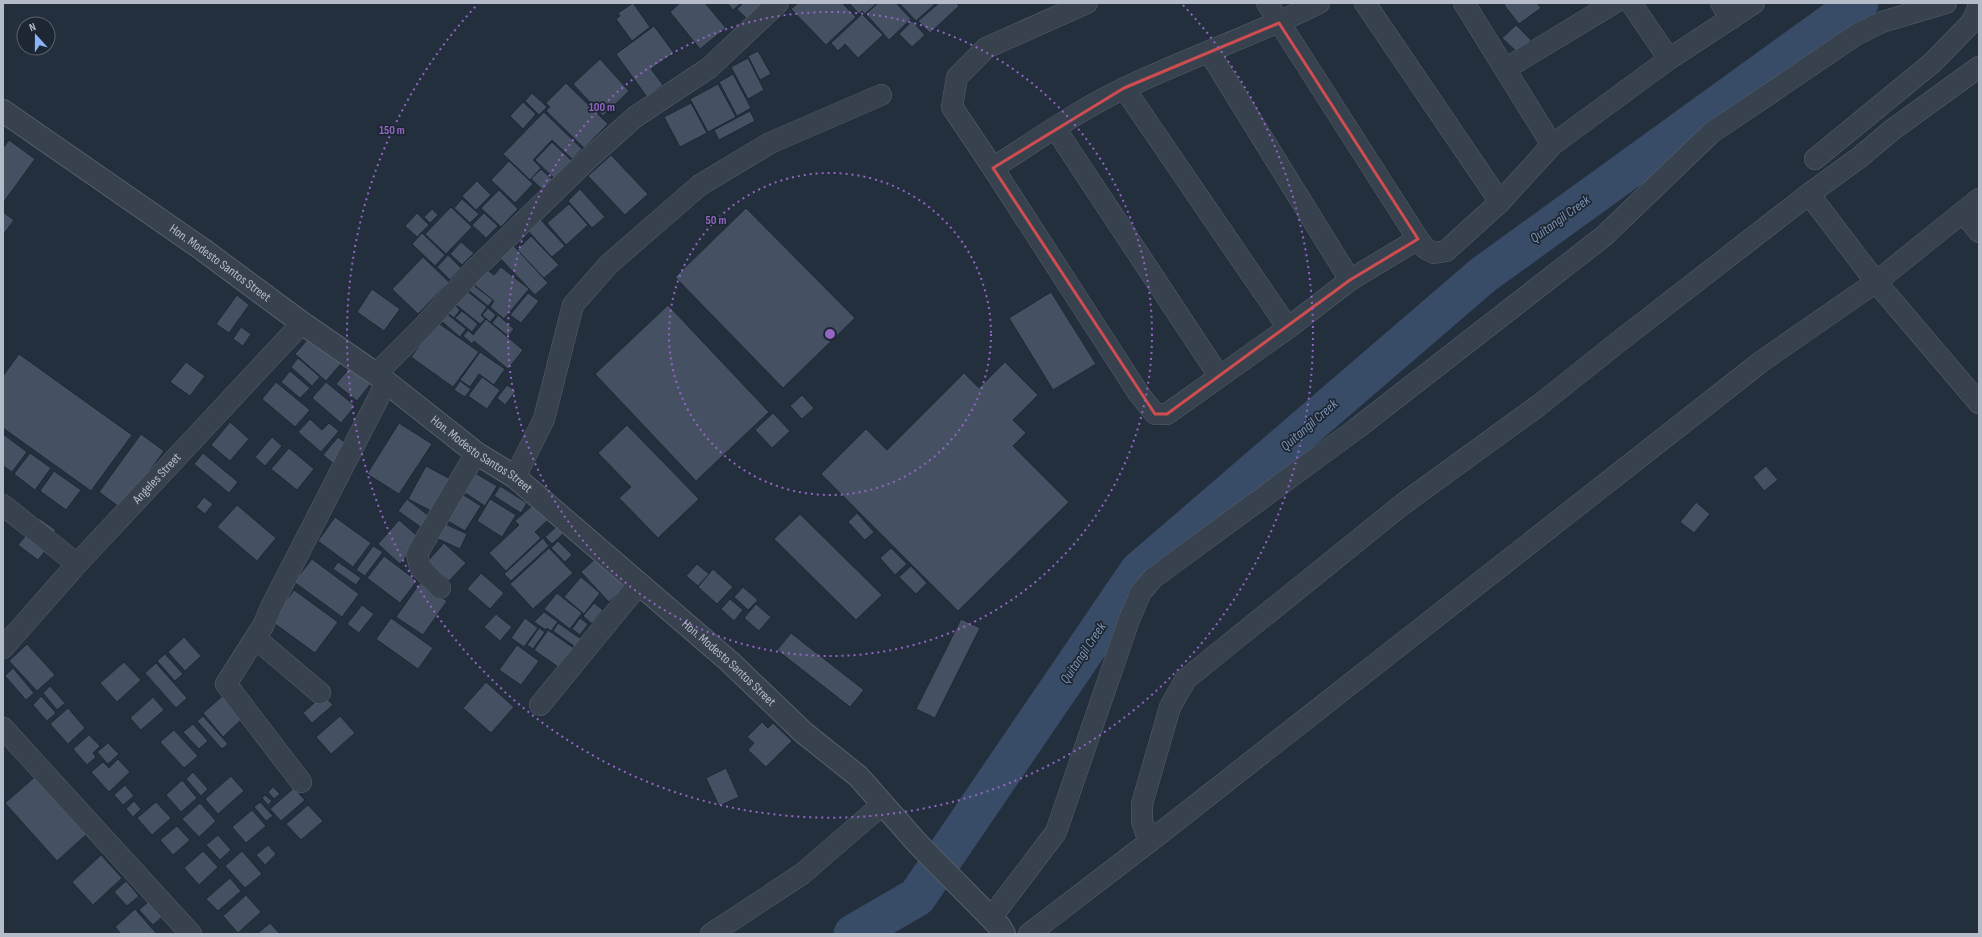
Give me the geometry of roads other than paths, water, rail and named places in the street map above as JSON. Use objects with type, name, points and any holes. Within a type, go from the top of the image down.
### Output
[{"type":"street","points":[[301,782],[226,684],[264,624],[381,379],[422,328],[472,272],[588,159],[635,117],[709,68],[778,3]]},
{"type":"street","points":[[1087,3],[986,48],[957,77],[952,107],[1139,394],[1155,414],[1167,414],[1288,328],[1350,280],[1418,239]]},
{"type":"street","points":[[1267,3],[1418,239],[1426,249],[1434,253],[1446,251],[1500,202],[1552,145],[1669,59],[1726,11],[1754,3]]},
{"type":"street","points":[[993,168],[1055,128],[1124,88],[1279,23],[1319,3]]},
{"type":"street","points":[[1365,3],[1500,202]]},
{"type":"street","points":[[1464,3],[1552,145]]},
{"type":"street","points":[[1505,69],[1614,3]]},
{"type":"street","points":[[1631,3],[1669,59]]},
{"type":"street","points":[[997,926],[1056,832],[1129,620],[1142,592],[1153,578],[1356,429],[1604,236],[1711,133],[1856,35],[1882,22],[1946,3]]},
{"type":"street","points":[[1815,159],[1932,63],[1971,23],[1978,10],[1978,3]]},
{"type":"street","points":[[1209,52],[1350,280]]},
{"type":"street","points":[[1149,842],[1142,821],[1142,804],[1170,707],[1186,679],[1396,509],[1538,406],[1892,130],[1979,67]]},
{"type":"street","points":[[1124,88],[1288,328]]},
{"type":"street","points":[[515,477],[544,419],[573,305],[609,264],[700,185],[770,143],[880,96]]},
{"type":"street","name":"Hon. Modesto Santos Street","points":[[3,111],[202,249],[381,379],[476,452],[515,477],[730,662],[804,733],[858,776],[919,845],[997,926]]},
{"type":"street","points":[[1055,128],[1219,376]]},
{"type":"street","points":[[1809,194],[1876,282],[1979,403]]},
{"type":"street","points":[[1029,934],[1149,842],[1762,361],[1876,282],[1979,199]]},
{"type":"street","points":[[1963,212],[1979,232]]},
{"type":"street","name":"Angeles Street","points":[[3,648],[77,564],[302,323]]},
{"type":"street","points":[[440,588],[420,567],[417,554],[476,452]]},
{"type":"street","points":[[3,505],[77,564]]},
{"type":"street","points":[[540,705],[639,584]]},
{"type":"street","points":[[255,638],[320,693]]},
{"type":"street","points":[[3,728],[190,934]]},
{"type":"street","points":[[711,934],[802,874],[883,804]]},
{"type":"waterway","name":"Quitangil Creek","points":[[853,934],[917,897],[1139,571],[1483,275],[1859,3]]}]
